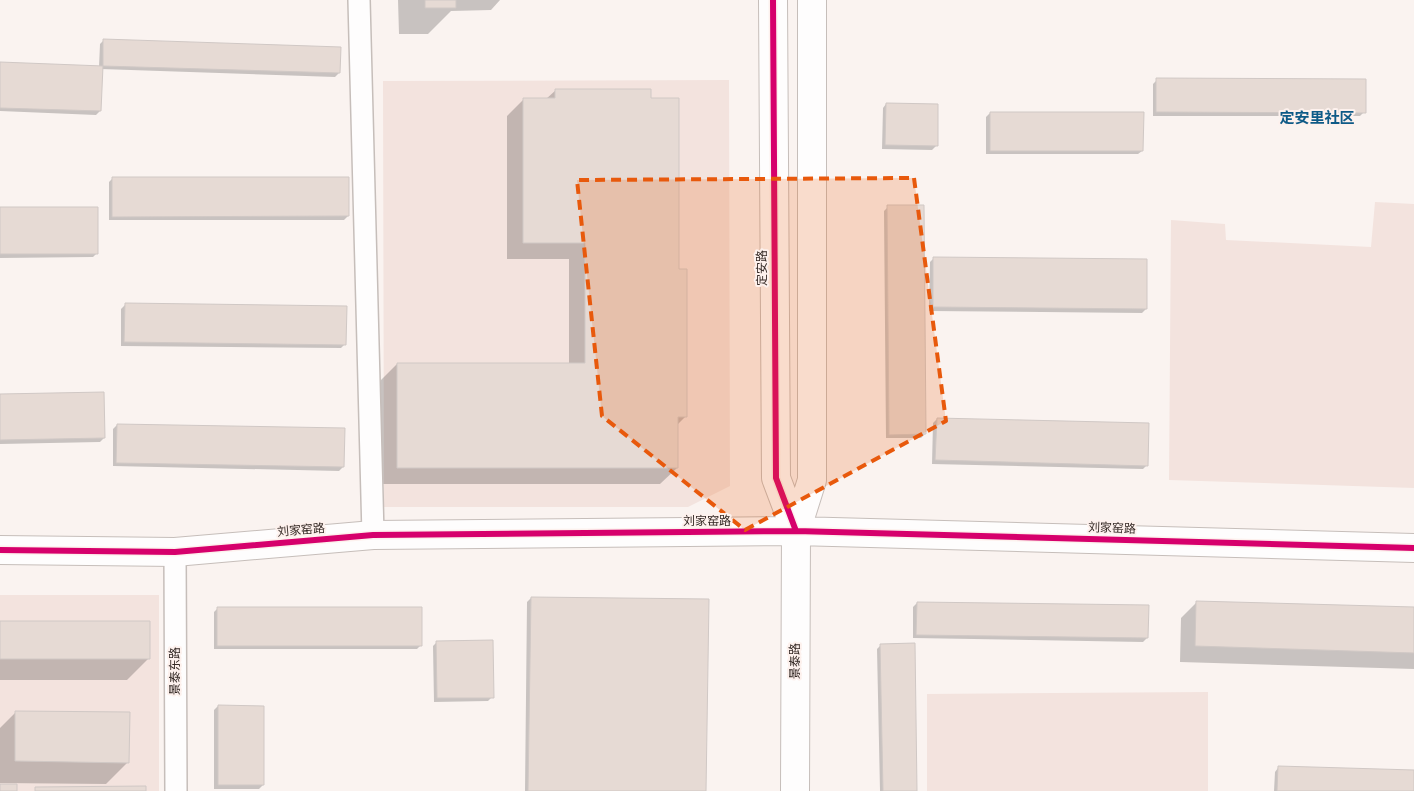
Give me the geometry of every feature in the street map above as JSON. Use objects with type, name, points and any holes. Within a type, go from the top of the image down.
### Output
[{"type":"street","points":[[359,0],[373,535]]},
{"type":"street","name":"定安路","points":[[773,0],[776,478],[796,532]]},
{"type":"street","points":[[796,532],[812,480],[812,0]]},
{"type":"street","name":"刘家窑路","points":[[0,550],[175,552],[373,535],[796,532],[1414,548]]},
{"type":"street","name":"景泰路","points":[[794,791],[796,532]]},
{"type":"street","name":"景泰东路","points":[[175,552],[176,791]]},
{"type":"highlighted area","points":[[914,178],[946,421],[745,530],[602,416],[577,180]]},
{"type":"shaded area","points":[[729,80],[730,486],[688,507],[384,507],[383,81]]},
{"type":"shaded area","points":[[1375,202],[1414,204],[1414,488],[1169,480],[1171,220],[1225,224],[1226,240],[1371,247]]},
{"type":"shaded area","points":[[0,595],[159,595],[159,791],[0,791]]},
{"type":"shaded area","points":[[1208,692],[1208,791],[927,791],[927,694]]},
{"type":"building","points":[[425,0],[456,0],[456,8],[425,8]]},
{"type":"building","points":[[103,39],[341,47],[340,73],[103,66]]},
{"type":"building","points":[[0,62],[103,66],[101,111],[0,108]]},
{"type":"building","points":[[1156,78],[1366,79],[1366,113],[1156,112]]},
{"type":"building","points":[[555,89],[651,89],[651,98],[679,98],[679,269],[687,269],[687,417],[678,417],[678,468],[397,468],[397,363],[585,363],[585,243],[523,243],[523,98],[555,98]]},
{"type":"building","points":[[886,103],[938,104],[938,146],[885,145]]},
{"type":"building","points":[[990,112],[1144,112],[1143,151],[990,151]]},
{"type":"building","points":[[112,177],[349,177],[349,216],[112,217]]},
{"type":"building","points":[[887,205],[924,205],[926,434],[889,435]]},
{"type":"building","points":[[0,207],[98,207],[98,254],[0,254]]},
{"type":"building","points":[[933,257],[1147,259],[1147,309],[933,307]]},
{"type":"building","points":[[125,303],[347,306],[346,345],[124,342]]},
{"type":"building","points":[[104,392],[105,438],[0,440],[0,394]]},
{"type":"building","points":[[937,418],[1149,423],[1148,466],[935,460]]},
{"type":"building","points":[[117,424],[345,428],[344,467],[116,463]]},
{"type":"building","points":[[531,597],[709,599],[706,791],[528,791]]},
{"type":"building","points":[[1196,601],[1414,607],[1414,653],[1195,646]]},
{"type":"building","points":[[917,602],[1149,605],[1148,638],[916,635]]},
{"type":"building","points":[[217,607],[422,607],[422,646],[217,646]]},
{"type":"building","points":[[0,621],[150,621],[150,659],[0,659]]},
{"type":"building","points":[[493,640],[494,698],[437,698],[436,641]]},
{"type":"building","points":[[915,643],[917,791],[883,791],[880,644]]},
{"type":"building","points":[[218,705],[264,706],[264,785],[218,785]]},
{"type":"building","points":[[15,711],[130,712],[129,763],[15,761]]},
{"type":"building","points":[[1278,766],[1414,770],[1414,791],[1277,791]]},
{"type":"building","points":[[0,784],[17,784],[17,791],[0,791]]},
{"type":"building","points":[[146,786],[146,791],[35,791],[35,787]]},
{"type":"cycle path","points":[[773,0],[776,478],[796,531]]},
{"type":"cycle path","points":[[0,550],[175,552],[373,535],[796,531],[1414,548]]},
{"type":"district","name":"定安里社区","points":[[1317,118]]}]
